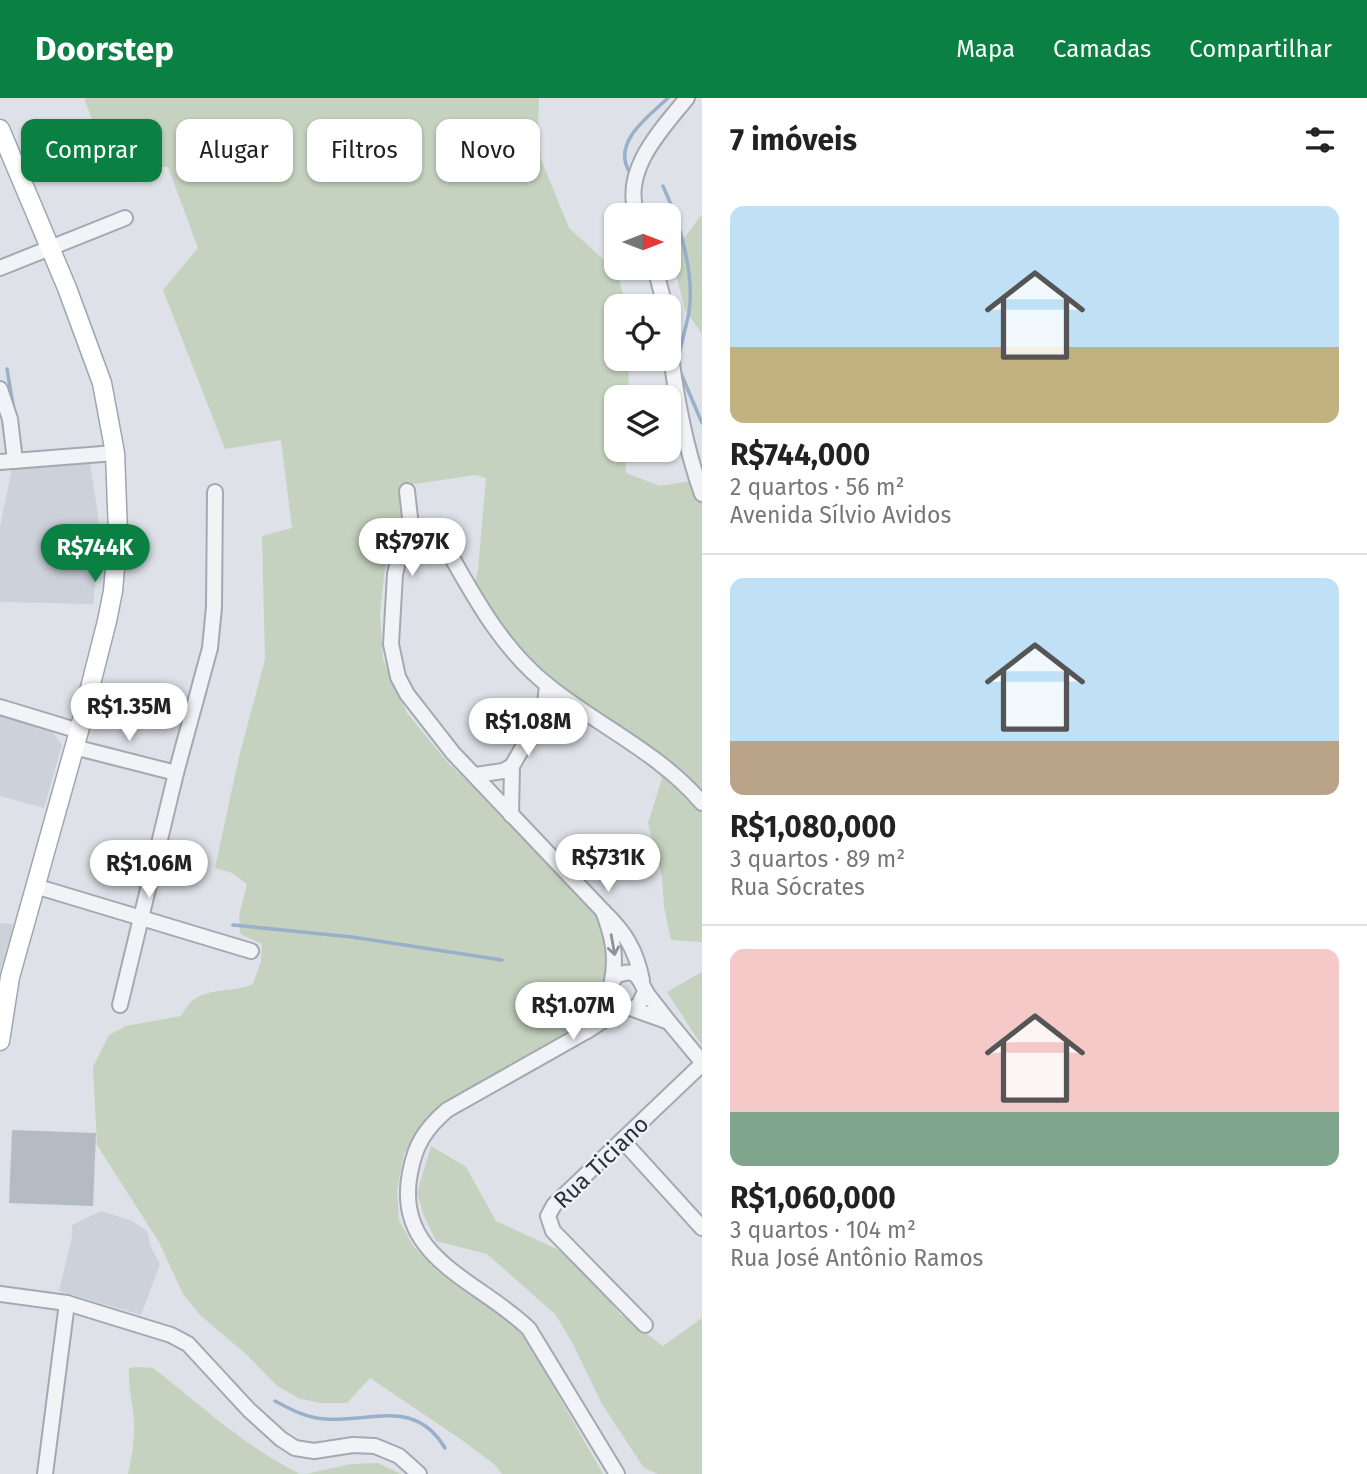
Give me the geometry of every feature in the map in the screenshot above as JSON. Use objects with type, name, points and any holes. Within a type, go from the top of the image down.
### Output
[{"type":"main road","points":[[0,129],[97,366],[107,403],[115,453],[118,533],[113,591],[76,739],[10,977],[0,1041]]},
{"type":"street","points":[[632,203],[637,169],[687,98]]},
{"type":"street","points":[[0,268],[125,218]]},
{"type":"street","points":[[672,371],[685,440],[702,494]]},
{"type":"street","points":[[0,389],[11,428],[8,462],[115,453]]},
{"type":"street","points":[[407,491],[413,544]]},
{"type":"street","points":[[120,1005],[176,773],[204,673],[213,626],[215,492]]},
{"type":"street","points":[[617,1474],[529,1329],[509,1311],[447,1268],[431,1252],[410,1218],[408,1180],[417,1144],[435,1121],[447,1110],[642,1002],[644,986],[633,948],[619,926],[453,753],[407,694],[393,659],[395,574],[399,558],[405,550],[413,544],[433,542],[447,551],[493,627],[547,685],[680,780],[702,803]]},
{"type":"street","points":[[543,724],[547,685]]},
{"type":"street","points":[[0,707],[76,739],[176,773]]},
{"type":"street","points":[[511,815],[512,766],[527,740],[543,724],[586,714]]},
{"type":"street","points":[[476,775],[503,771],[512,766]]},
{"type":"street","points":[[35,886],[251,951]]},
{"type":"street","points":[[603,911],[612,937],[615,957],[612,1002],[669,1021]]},
{"type":"street","points":[[587,1031],[616,976],[627,973],[638,976],[702,1063]]},
{"type":"street","name":"Rua Ticiano","points":[[645,1325],[554,1231],[548,1220],[554,1205],[702,1063]]},
{"type":"street","points":[[623,1141],[702,1228]]},
{"type":"street","points":[[0,1294],[66,1303],[180,1339],[249,1410],[295,1448],[314,1451],[353,1445],[375,1446],[399,1456],[419,1474]]},
{"type":"street","points":[[46,1474],[66,1303]]},
{"type":"shaded area","points":[[90,463],[98,515],[93,604],[0,602],[0,527],[12,468]]},
{"type":"shaded area","points":[[0,714],[50,728],[62,745],[44,808],[0,796]]},
{"type":"shaded area","points":[[0,923],[14,924],[0,972]]},
{"type":"shaded area","points":[[101,1211],[132,1221],[147,1231],[150,1245],[160,1264],[141,1315],[59,1291],[72,1237],[72,1225]]},
{"type":"green space","points":[[84,98],[539,98],[538,119],[436,119],[436,182],[540,182],[540,150],[541,159],[569,228],[604,260],[604,280],[619,280],[623,294],[604,294],[604,371],[629,371],[628,385],[604,385],[604,462],[626,462],[626,473],[660,486],[697,480],[702,501],[702,942],[671,940],[664,907],[662,876],[648,823],[662,779],[647,753],[526,673],[471,598],[478,570],[486,478],[476,475],[401,486],[402,540],[385,567],[380,614],[383,659],[407,713],[449,764],[533,841],[603,925],[612,964],[602,1000],[561,1036],[431,1114],[404,1154],[397,1190],[399,1221],[414,1247],[438,1272],[508,1319],[528,1342],[603,1474],[502,1474],[494,1464],[459,1438],[370,1378],[347,1403],[320,1403],[298,1398],[276,1385],[247,1355],[200,1315],[183,1294],[159,1242],[97,1145],[93,1067],[109,1035],[126,1026],[181,1016],[190,1003],[204,994],[253,984],[261,961],[262,944],[240,934],[239,916],[247,884],[232,873],[215,868],[239,757],[265,659],[262,536],[292,528],[281,440],[225,449],[163,290],[198,248],[168,167],[162,167],[162,119],[92,119]]},
{"type":"green space","points":[[702,214],[702,334],[685,310],[678,280],[681,280],[681,242]]},
{"type":"green space","points":[[702,972],[702,1046],[667,992]]},
{"type":"green space","points":[[431,1146],[466,1167],[496,1221],[576,1258],[620,1314],[663,1346],[702,1318],[702,1474],[658,1474],[644,1468],[602,1404],[572,1342],[555,1314],[487,1254],[436,1241],[417,1193]]},
{"type":"green space","points":[[129,1368],[153,1368],[242,1438],[300,1474],[128,1474],[134,1425]]},
{"type":"green space","points":[[378,1463],[401,1474],[306,1474],[351,1464]]},
{"type":"building","points":[[12,1130],[96,1133],[93,1206],[9,1203]]},
{"type":"waterway","points":[[629,171],[625,160],[629,140],[643,121],[668,98]]},
{"type":"waterway","points":[[663,186],[680,231],[690,281],[689,312],[681,346]]},
{"type":"waterway","points":[[7,369],[14,411]]},
{"type":"waterway","points":[[680,371],[702,423]]},
{"type":"waterway","points":[[233,925],[352,937],[502,960]]},
{"type":"waterway","points":[[275,1401],[300,1413],[319,1418],[407,1418],[420,1423],[433,1433],[445,1448]]}]
